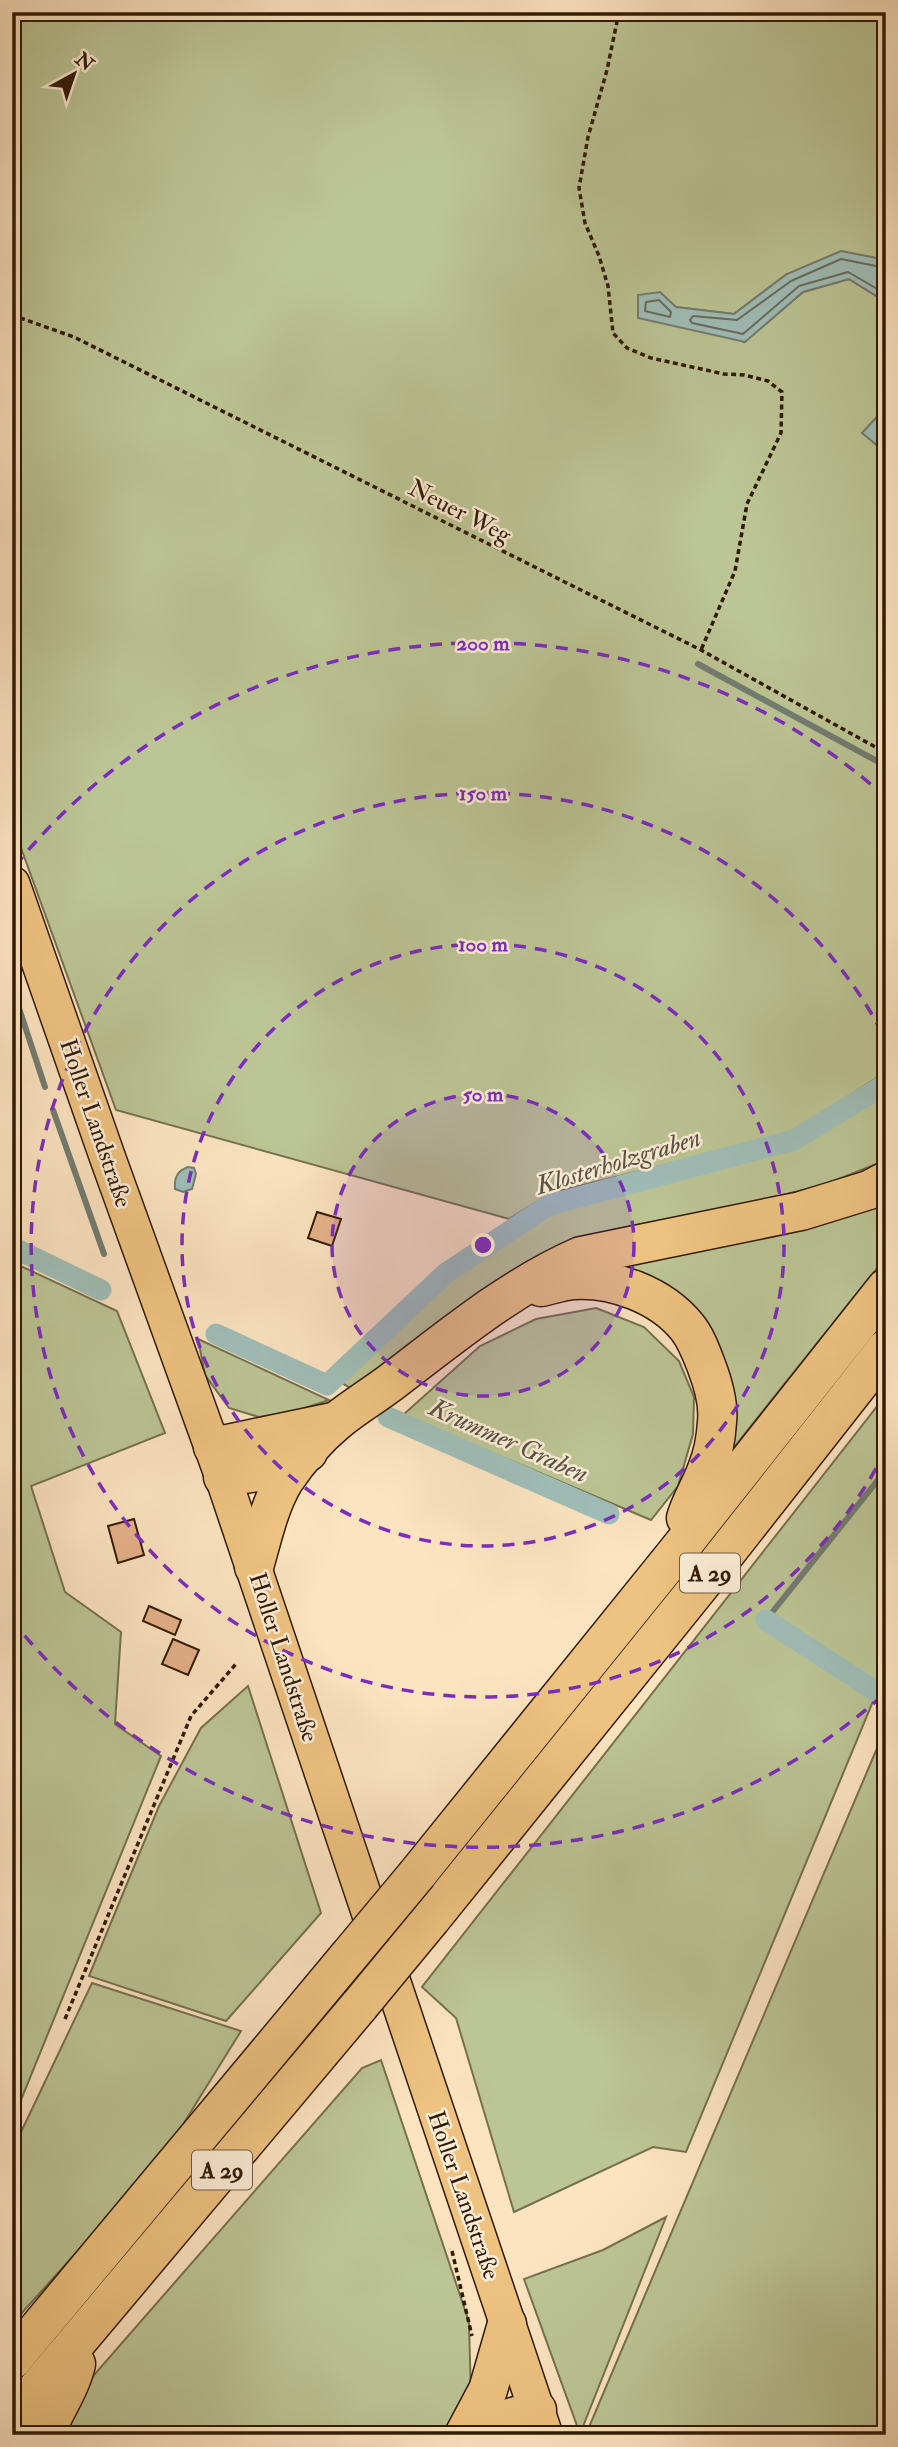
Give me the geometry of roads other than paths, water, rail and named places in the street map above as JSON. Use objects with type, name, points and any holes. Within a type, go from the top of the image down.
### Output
[{"type":"highway","points":[[218,1462],[337,1421],[511,1293],[581,1256],[801,1211],[869,1190],[886,1181]]},
{"type":"highway","points":[[511,1293],[571,1280],[618,1286],[648,1297],[669,1310],[687,1328],[701,1351],[710,1375],[718,1419],[715,1444],[708,1467],[689,1510],[677,1552]]},
{"type":"highway","name":"A 29","points":[[12,2360],[418,1873],[886,1288]]},
{"type":"highway","name":"A 29","points":[[12,2419],[431,1919],[718,1563],[886,1349]]},
{"type":"highway","points":[[254,1567],[284,1482],[337,1421]]},
{"type":"highway","points":[[218,1462],[265,1471],[308,1452]]},
{"type":"highway","points":[[464,2435],[488,2390],[507,2324]]},
{"type":"highway","points":[[44,2435],[56,2406],[72,2381],[83,2334]]},
{"type":"highway","points":[[472,2435],[506,2419],[541,2422]]},
{"type":"main road","name":"Holler Landstraße","points":[[12,884],[103,1147],[218,1462],[541,2422]]},
{"type":"water","points":[[841,251],[882,259],[886,265],[886,310],[881,299],[849,279],[803,292],[745,342],[638,318],[638,295],[660,292],[676,307],[734,314],[787,274]]},
{"type":"water","points":[[886,407],[886,443],[878,446],[862,433]]},
{"type":"water","points":[[188,1167],[194,1168],[196,1174],[192,1189],[183,1192],[175,1189],[177,1175]]},
{"type":"waterway","points":[[698,664],[886,766]]},
{"type":"waterway","points":[[12,987],[45,1087]]},
{"type":"waterway","name":"Klosterholzgraben","points":[[216,1334],[327,1385],[446,1273],[549,1205],[794,1140],[886,1084]]},
{"type":"waterway","points":[[53,1110],[104,1254]]},
{"type":"waterway","name":"Krummer Graben","points":[[12,1247],[101,1290]]},
{"type":"waterway","name":"Krummer Graben","points":[[388,1417],[609,1514]]},
{"type":"waterway","points":[[766,1620],[886,1470]]},
{"type":"waterway","name":"Krummer Graben","points":[[766,1620],[886,1698]]}]
